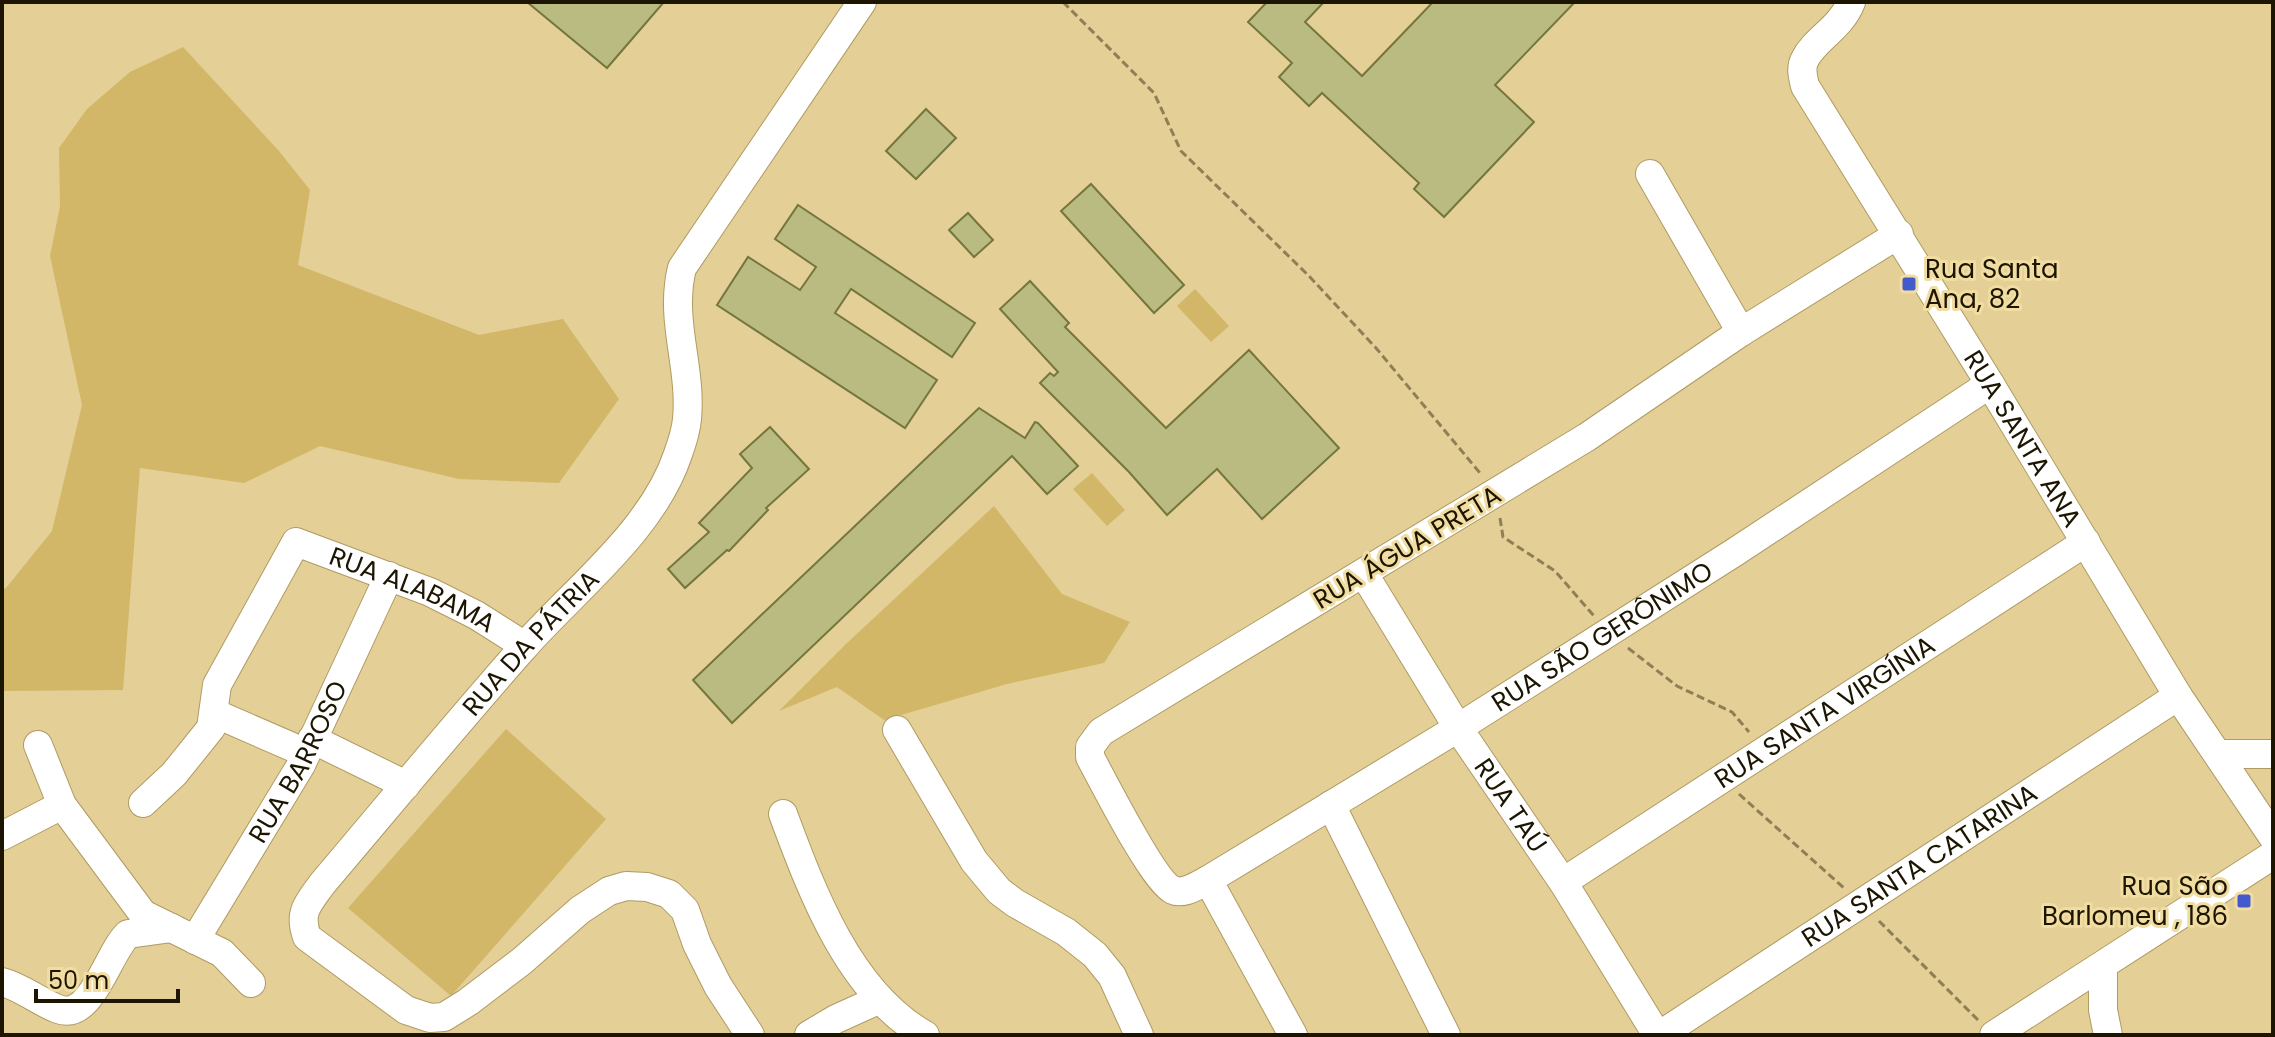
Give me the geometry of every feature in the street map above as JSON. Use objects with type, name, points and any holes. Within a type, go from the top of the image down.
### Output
[{"type":"street","name":"RUA DA PÁTRIA","points":[[750,1035],[718,986],[697,944],[685,910],[676,899],[663,891],[647,887],[626,886],[609,891],[580,910],[522,961],[444,1017],[430,1018],[406,1010],[307,937],[302,924],[304,910],[322,884],[525,646],[603,565],[662,491],[678,455],[687,420],[677,312],[677,286],[682,268],[862,2]]},
{"type":"street","name":"RUA SANTA ANA","points":[[1851,2],[1847,14],[1805,59],[1802,73],[1805,86],[1899,234],[2178,696],[2273,837]]},
{"type":"street","points":[[1650,174],[1741,332]]},
{"type":"street","name":"RUA ÁGUA PRETA","points":[[1208,880],[1182,892],[1165,884],[1090,757],[1094,739],[1114,723],[1587,437],[1741,332],[1899,234]]},
{"type":"street","name":"RUA SÃO GERÔNIMO","points":[[1208,880],[1608,633],[1990,384]]},
{"type":"street","name":"RUA ALABAMA","points":[[214,713],[217,685],[226,665],[296,542],[389,576],[453,604],[525,646]]},
{"type":"street","name":"RUA SANTA VIRGÍNIA","points":[[1563,882],[2086,542]]},
{"type":"street","name":"RUA TAÚ","points":[[1364,574],[1458,728],[1563,882],[1658,1035]]},
{"type":"street","name":"RUA BARROSO","points":[[183,934],[309,746],[389,576]]},
{"type":"street","name":"RUA SANTA CATARINA","points":[[1658,1035],[2178,696]]},
{"type":"street","points":[[143,803],[174,774],[211,728],[214,713],[309,746],[406,785]]},
{"type":"street","points":[[897,730],[974,861],[999,891],[1066,932],[1095,955],[1112,976],[1139,1035]]},
{"type":"street","points":[[38,745],[62,805],[143,914],[222,953],[251,983]]},
{"type":"street","points":[[2219,754],[2273,754]]},
{"type":"street","points":[[2,836],[62,805]]},
{"type":"street","points":[[1331,805],[1446,1035]]},
{"type":"street","points":[[783,814],[811,889],[878,1000],[902,1022],[925,1035]]},
{"type":"street","points":[[1988,1030],[2059,994],[2103,967],[2273,855]]},
{"type":"street","points":[[1208,880],[1293,1035]]},
{"type":"street","points":[[2,982],[61,1011],[71,1012],[81,1008],[90,997],[114,951],[128,934],[183,934]]},
{"type":"street","points":[[2103,967],[2103,1010],[2108,1034]]},
{"type":"street","points":[[2059,994],[2108,1034]]},
{"type":"street","points":[[809,1035],[878,1000]]},
{"type":"path","points":[[1063,2],[1154,93],[1181,151],[1347,317],[1497,493],[1503,537],[1555,571],[1608,633],[1677,686],[1732,712],[1765,751]]},
{"type":"path","points":[[1736,791],[1861,903],[1988,1030]]},
{"type":"shaded area","points":[[183,47],[279,151],[310,190],[298,265],[479,335],[563,319],[619,399],[559,483],[459,479],[320,446],[244,483],[140,468],[123,690],[2,691],[2,589],[52,531],[82,405],[50,256],[60,206],[59,148],[87,109],[130,72]]},
{"type":"shaded area","points":[[1195,289],[1229,326],[1211,342],[1177,306]]},
{"type":"shaded area","points":[[1092,473],[1125,510],[1107,526],[1073,489]]},
{"type":"shaded area","points":[[994,506],[1062,594],[1130,622],[1104,663],[1007,684],[884,720],[837,687],[779,711],[846,644]]},
{"type":"shaded area","points":[[506,729],[606,819],[451,996],[348,908]]},
{"type":"building","points":[[527,2],[664,2],[607,68]]},
{"type":"building","points":[[1267,2],[1324,2],[1305,22],[1362,76],[1433,2],[1575,2],[1495,85],[1534,122],[1444,217],[1414,189],[1419,183],[1322,93],[1309,106],[1279,77],[1292,63],[1248,22]]},
{"type":"building","points":[[926,109],[956,138],[916,179],[886,151]]},
{"type":"building","points":[[1091,184],[1184,285],[1154,313],[1061,211]]},
{"type":"building","points":[[798,205],[975,323],[952,357],[851,289],[835,313],[937,380],[905,428],[717,305],[748,257],[800,290],[816,267],[775,239]]},
{"type":"building","points":[[968,213],[993,240],[974,257],[949,230]]},
{"type":"building","points":[[1030,281],[1069,323],[1065,327],[1166,428],[1249,350],[1339,448],[1262,519],[1217,469],[1167,515],[1129,472],[1040,383],[1050,373],[1054,376],[1058,372],[1000,309]]},
{"type":"building","points":[[979,408],[1025,438],[1035,422],[1038,423],[1078,466],[1047,494],[1012,456],[732,723],[693,680]]},
{"type":"building","points":[[770,427],[809,469],[766,508],[768,510],[729,551],[685,588],[668,569],[709,532],[699,523],[752,468],[740,454]]},
{"type":"place","name":"Rua Santa Ana, 82","points":[[1909,284]]},
{"type":"place","name":"Rua São Barlomeu , 186","points":[[2244,901]]}]
